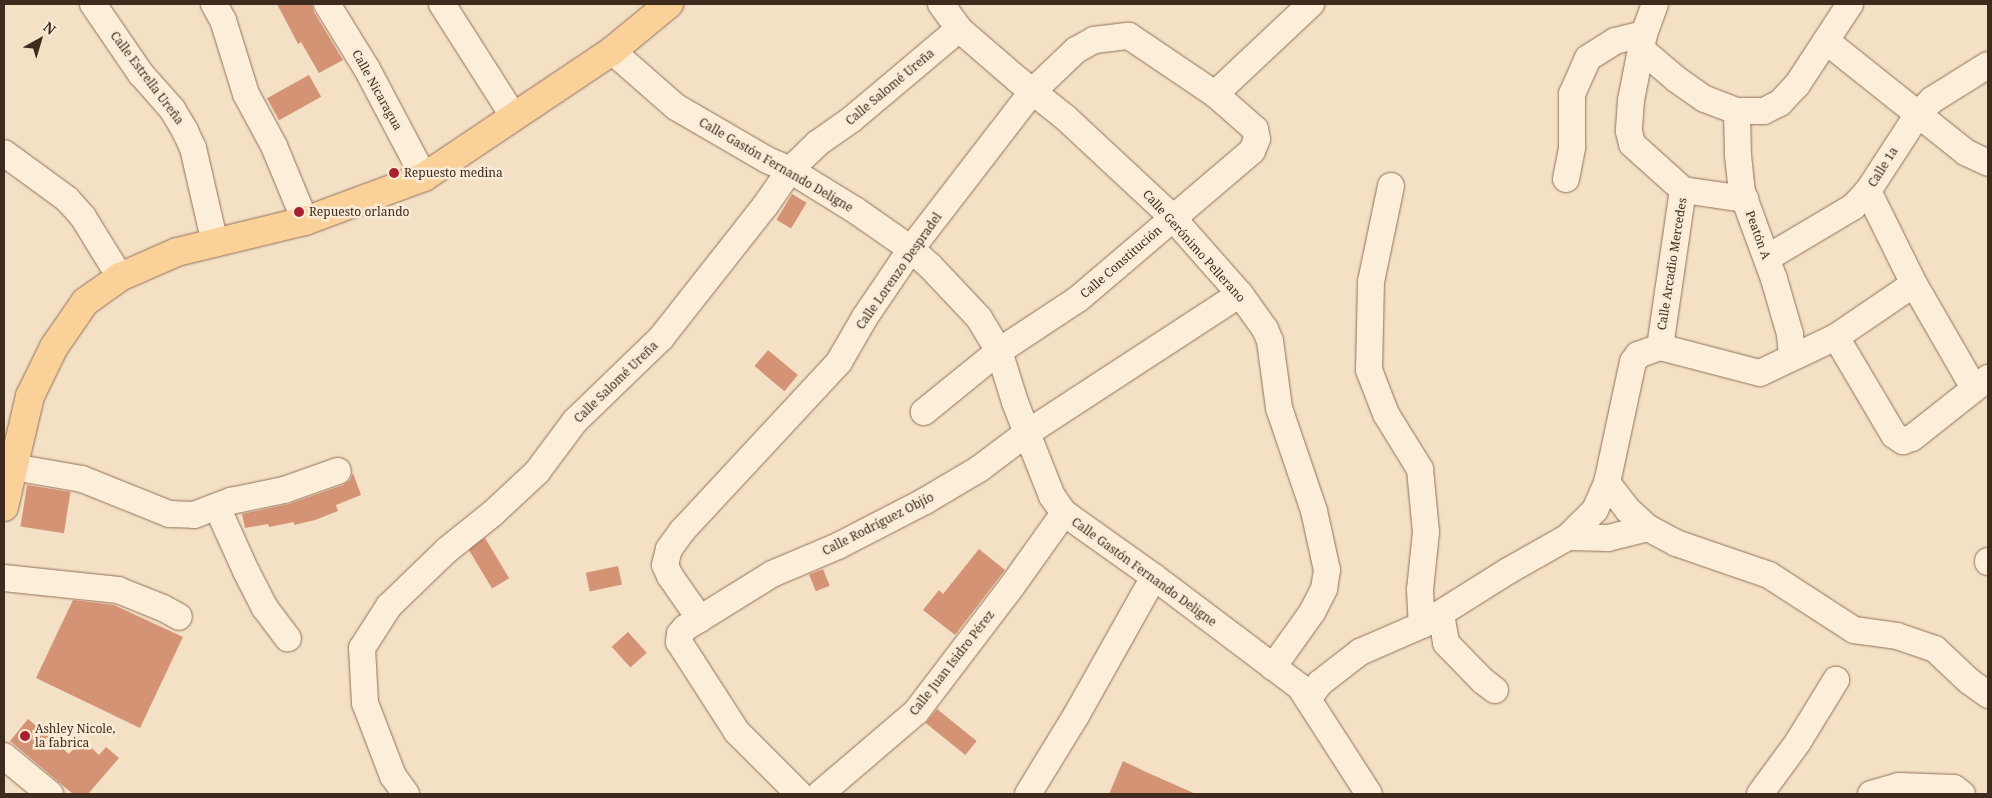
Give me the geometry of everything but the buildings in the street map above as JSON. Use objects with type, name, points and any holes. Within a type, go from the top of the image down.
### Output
[{"type":"main road","points":[[4,507],[30,396],[54,347],[85,302],[120,277],[177,252],[305,221],[424,177],[612,51],[661,6]]},
{"type":"street","name":"Calle Estrella Ureña","points":[[93,4],[141,74],[172,109],[185,130],[193,148],[215,242]]},
{"type":"street","points":[[214,4],[223,20],[246,94],[274,146],[305,221]]},
{"type":"street","name":"Calle Nicaragua","points":[[328,4],[367,69],[424,177]]},
{"type":"street","points":[[442,4],[514,117]]},
{"type":"street","name":"Calle Gerónimo Pellerano","points":[[941,4],[959,29],[1032,92],[1066,118],[1172,217],[1240,294],[1265,329],[1270,341],[1279,408],[1314,511],[1326,570],[1324,589],[1313,611],[1273,667]]},
{"type":"street","points":[[1215,94],[1311,4]]},
{"type":"street","name":"Calle Arcadio Mercedes","points":[[1308,699],[1320,683],[1360,652],[1432,620],[1508,571],[1568,538],[1595,510],[1607,483],[1633,362],[1638,355],[1660,347],[1683,190],[1641,154],[1632,144],[1628,131],[1631,100],[1642,42],[1655,4]]},
{"type":"street","points":[[1566,179],[1572,147],[1572,94],[1588,58],[1615,41],[1642,42],[1676,79],[1705,99],[1737,111],[1764,111],[1780,103],[1797,86],[1835,18],[1918,114],[1967,153],[1988,163]]},
{"type":"street","name":"Calle Salomé Ureña","points":[[406,794],[393,776],[365,703],[362,648],[389,606],[447,550],[492,514],[537,472],[575,421],[661,338],[765,206],[790,170],[818,144],[852,119],[959,29]]},
{"type":"street","name":"Calle Lorenzo Despradel","points":[[700,619],[670,576],[665,564],[669,549],[689,523],[839,362],[865,317],[911,249],[1032,92],[1076,50],[1094,40],[1129,36],[1215,94]]},
{"type":"street","name":"Calle Gastón Fernando Deligne","points":[[612,51],[676,107],[767,160],[790,170],[855,210],[911,249],[979,318],[999,351],[1014,402],[1052,496],[1064,513],[1154,577],[1300,687],[1369,794]]},
{"type":"street","name":"Calle 1a","points":[[1767,258],[1853,207],[1868,191],[1918,114],[1932,100],[1988,65]]},
{"type":"street","name":"Calle Constitución","points":[[924,412],[999,351],[1078,299],[1252,150],[1257,139],[1255,129],[1215,94]]},
{"type":"street","name":"Peatón A","points":[[1737,111],[1738,154],[1744,199],[1767,258],[1790,334],[1792,356]]},
{"type":"street","points":[[4,153],[67,199],[83,217],[120,277]]},
{"type":"street","points":[[1391,186],[1371,282],[1369,370],[1386,414],[1420,469],[1426,532],[1420,590],[1432,620],[1446,643],[1483,681],[1495,690]]},
{"type":"street","points":[[1683,190],[1744,199]]},
{"type":"street","points":[[1836,337],[1894,435],[1903,441],[1912,438],[1981,383],[1914,284],[1868,191]]},
{"type":"street","points":[[1660,347],[1760,373],[1792,356],[1836,337],[1914,284]]},
{"type":"street","name":"Calle Rodríguez Objío","points":[[799,794],[737,732],[679,642],[680,634],[685,628],[772,574],[838,546],[925,501],[979,469],[1027,433],[1240,294]]},
{"type":"street","points":[[13,467],[82,478],[169,514],[194,516],[231,501],[284,490],[338,471]]},
{"type":"street","points":[[1607,483],[1628,510],[1648,528],[1676,543],[1769,575],[1854,630],[1896,636],[1935,650],[1969,681],[1988,695]]},
{"type":"street","points":[[217,507],[247,573],[266,608],[288,638]]},
{"type":"street","name":"Calle Juan Isidro Pérez","points":[[820,794],[916,712],[1012,586],[1064,513]]},
{"type":"street","points":[[1568,538],[1608,538],[1648,528]]},
{"type":"street","points":[[1028,794],[1077,714],[1154,577]]},
{"type":"street","points":[[4,578],[118,590],[163,608],[179,617]]},
{"type":"street","points":[[1760,794],[1798,742],[1836,680]]},
{"type":"street","points":[[4,756],[50,794]]},
{"type":"street","points":[[1871,794],[1899,786],[1954,788],[1962,794]]},
{"type":"place","name":"Repuesto medina","points":[[394,173]]},
{"type":"place","name":"Repuesto orlando","points":[[299,212]]},
{"type":"place","name":"Ashley Nicole, la fabrica","points":[[25,736]]}]
